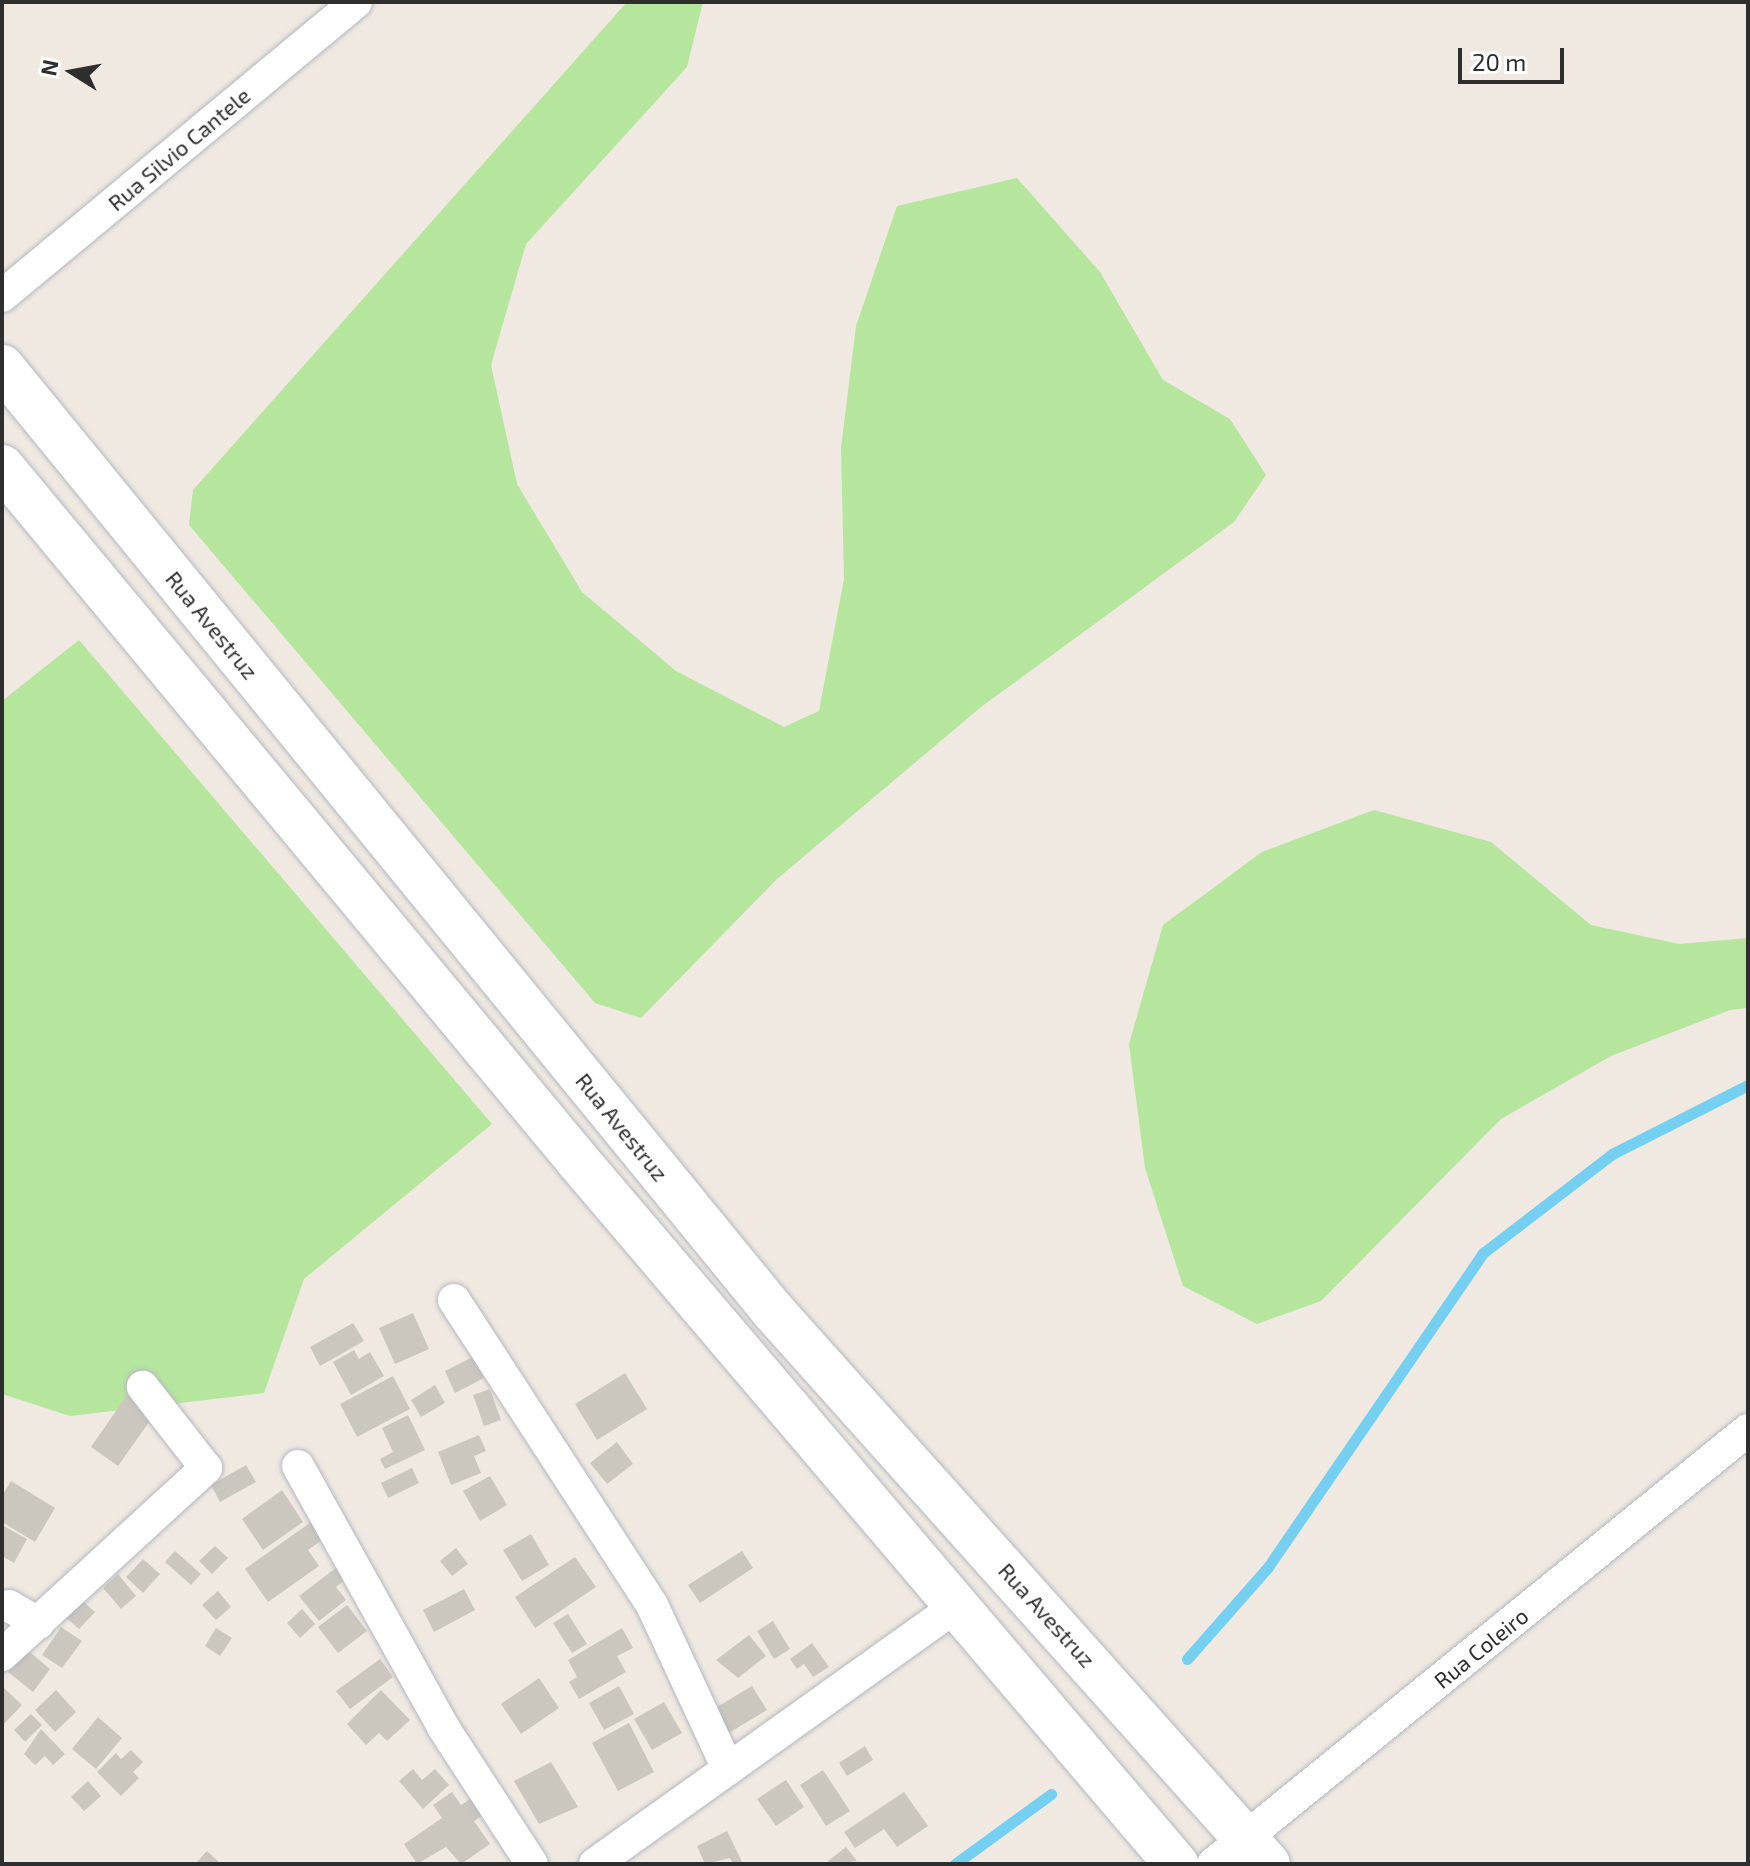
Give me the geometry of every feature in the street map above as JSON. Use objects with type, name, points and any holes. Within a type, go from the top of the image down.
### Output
[{"type":"main road","name":"Rua Avestruz","points":[[2,367],[773,1311],[1258,1851]]},
{"type":"main road","points":[[2,467],[579,1162],[1176,1864]]},
{"type":"street","name":"Rua Silvio Cantele","points":[[2,296],[356,2]]},
{"type":"street","points":[[454,1300],[652,1605],[728,1769]]},
{"type":"street","points":[[2,1655],[206,1468],[143,1387]]},
{"type":"street","name":"Rua Coleiro","points":[[1213,1864],[1258,1851],[1748,1430]]},
{"type":"street","points":[[298,1466],[443,1727],[532,1864]]},
{"type":"street","points":[[9,1606],[39,1623]]},
{"type":"street","points":[[595,1864],[957,1606]]},
{"type":"green space","points":[[627,2],[703,2],[687,67],[526,244],[491,365],[517,484],[582,592],[676,671],[784,727],[819,711],[844,579],[841,448],[856,326],[897,206],[1017,178],[1100,272],[1163,380],[1230,419],[1266,475],[1234,522],[981,707],[777,879],[641,1018],[595,1003],[189,525],[193,490]]},
{"type":"green space","points":[[79,640],[492,1124],[304,1279],[264,1393],[70,1416],[2,1394],[2,701]]},
{"type":"green space","points":[[1374,810],[1491,842],[1591,925],[1679,944],[1748,938],[1748,1008],[1730,1010],[1611,1056],[1501,1119],[1321,1301],[1257,1324],[1183,1286],[1145,1168],[1129,1044],[1163,925],[1262,852]]},
{"type":"building","points":[[413,1313],[429,1349],[395,1364],[379,1328]]},
{"type":"building","points":[[353,1323],[364,1341],[320,1366],[310,1347]]},
{"type":"building","points":[[354,1350],[359,1359],[370,1352],[384,1376],[351,1395],[333,1362]]},
{"type":"building","points":[[473,1357],[484,1378],[455,1393],[445,1371]]},
{"type":"building","points":[[625,1373],[647,1409],[597,1440],[575,1404]]},
{"type":"building","points":[[393,1376],[410,1409],[357,1437],[340,1404]]},
{"type":"building","points":[[435,1385],[445,1403],[421,1417],[411,1400]]},
{"type":"building","points":[[490,1389],[501,1420],[484,1426],[473,1395]]},
{"type":"building","points":[[127,1395],[154,1415],[118,1466],[91,1447]]},
{"type":"building","points":[[408,1415],[425,1450],[385,1469],[380,1459],[393,1452],[382,1428]]},
{"type":"building","points":[[479,1435],[486,1451],[474,1456],[481,1473],[451,1485],[438,1452]]},
{"type":"building","points":[[617,1442],[633,1464],[607,1484],[590,1463]]},
{"type":"building","points":[[246,1465],[256,1482],[220,1502],[211,1485]]},
{"type":"building","points":[[412,1468],[419,1483],[388,1498],[381,1483]]},
{"type":"building","points":[[490,1476],[507,1505],[480,1521],[463,1491]]},
{"type":"building","points":[[11,1481],[55,1508],[35,1542],[2,1522],[2,1496]]},
{"type":"building","points":[[282,1490],[303,1522],[263,1550],[242,1519]]},
{"type":"building","points":[[314,1520],[326,1537],[308,1550],[319,1566],[268,1602],[245,1569]]},
{"type":"building","points":[[2,1525],[27,1539],[14,1563],[2,1556]]},
{"type":"building","points":[[531,1534],[549,1565],[522,1581],[503,1550]]},
{"type":"building","points":[[215,1546],[228,1558],[212,1574],[199,1561]]},
{"type":"building","points":[[456,1548],[468,1564],[452,1576],[440,1561]]},
{"type":"building","points":[[175,1551],[201,1574],[191,1585],[165,1562]]},
{"type":"building","points":[[742,1551],[753,1568],[700,1603],[688,1585]]},
{"type":"building","points":[[575,1557],[596,1587],[535,1628],[515,1597]]},
{"type":"building","points":[[143,1559],[160,1574],[143,1593],[126,1577]]},
{"type":"building","points":[[337,1567],[346,1579],[336,1587],[346,1600],[319,1621],[299,1596]]},
{"type":"building","points":[[118,1574],[136,1596],[121,1609],[103,1588]]},
{"type":"building","points":[[464,1589],[475,1610],[434,1632],[423,1610]]},
{"type":"building","points":[[218,1591],[231,1607],[216,1620],[202,1605]]},
{"type":"building","points":[[78,1597],[95,1612],[79,1629],[62,1614]]},
{"type":"building","points":[[347,1605],[367,1631],[338,1653],[318,1627]]},
{"type":"building","points":[[302,1609],[315,1624],[300,1638],[287,1623]]},
{"type":"building","points":[[568,1614],[587,1644],[572,1653],[553,1623]]},
{"type":"building","points":[[773,1621],[790,1649],[774,1659],[757,1631]]},
{"type":"building","points":[[61,1627],[82,1641],[62,1668],[42,1655]]},
{"type":"building","points":[[216,1628],[232,1638],[220,1656],[205,1646]]},
{"type":"building","points":[[622,1628],[633,1648],[617,1656],[626,1672],[579,1699],[569,1682],[577,1677],[568,1660]]},
{"type":"building","points":[[749,1635],[766,1656],[738,1678],[716,1660]]},
{"type":"building","points":[[812,1643],[829,1667],[813,1677],[804,1664],[797,1669],[790,1659]]},
{"type":"building","points":[[26,1649],[50,1669],[33,1692],[8,1672]]},
{"type":"building","points":[[380,1659],[393,1677],[350,1709],[336,1691]]},
{"type":"building","points":[[539,1678],[559,1708],[521,1734],[501,1704]]},
{"type":"building","points":[[2,1686],[22,1705],[2,1726]]},
{"type":"building","points":[[619,1686],[634,1714],[604,1730],[589,1703]]},
{"type":"building","points":[[752,1686],[767,1710],[727,1734],[712,1710]]},
{"type":"building","points":[[56,1690],[76,1712],[55,1732],[35,1710]]},
{"type":"building","points":[[381,1690],[410,1720],[387,1741],[379,1733],[366,1745],[347,1724]]},
{"type":"building","points":[[664,1702],[682,1733],[652,1750],[634,1719]]},
{"type":"building","points":[[31,1714],[42,1725],[25,1742],[14,1730]]},
{"type":"building","points":[[98,1717],[122,1738],[96,1769],[72,1749]]},
{"type":"building","points":[[629,1723],[654,1772],[618,1791],[592,1743]]},
{"type":"building","points":[[41,1729],[65,1754],[53,1765],[45,1756],[35,1765],[24,1754]]},
{"type":"building","points":[[865,1746],[873,1760],[847,1776],[839,1763]]},
{"type":"building","points":[[131,1750],[143,1762],[133,1772],[139,1778],[121,1796],[97,1772],[116,1753],[121,1759]]},
{"type":"building","points":[[551,1762],[578,1807],[539,1824],[514,1781]]},
{"type":"building","points":[[413,1769],[422,1780],[435,1769],[449,1785],[423,1809],[399,1781]]},
{"type":"building","points":[[823,1770],[850,1811],[826,1826],[800,1785]]},
{"type":"building","points":[[786,1780],[804,1807],[776,1826],[757,1799]]},
{"type":"building","points":[[88,1781],[101,1796],[84,1811],[71,1797]]},
{"type":"building","points":[[452,1792],[461,1805],[475,1796],[486,1813],[474,1821],[490,1844],[461,1864],[446,1847],[417,1864],[404,1844],[442,1818],[433,1805]]},
{"type":"building","points":[[904,1792],[928,1826],[897,1847],[884,1829],[855,1848],[844,1832]]},
{"type":"building","points":[[727,1831],[743,1864],[733,1864],[730,1858],[705,1864],[697,1846]]},
{"type":"building","points":[[846,1847],[857,1861],[830,1864],[828,1861]]},
{"type":"building","points":[[207,1851],[221,1864],[195,1864]]},
{"type":"waterway","points":[[1187,1659],[1268,1567],[1483,1253],[1612,1154],[1748,1085]]},
{"type":"waterway","points":[[955,1864],[1051,1794]]}]
